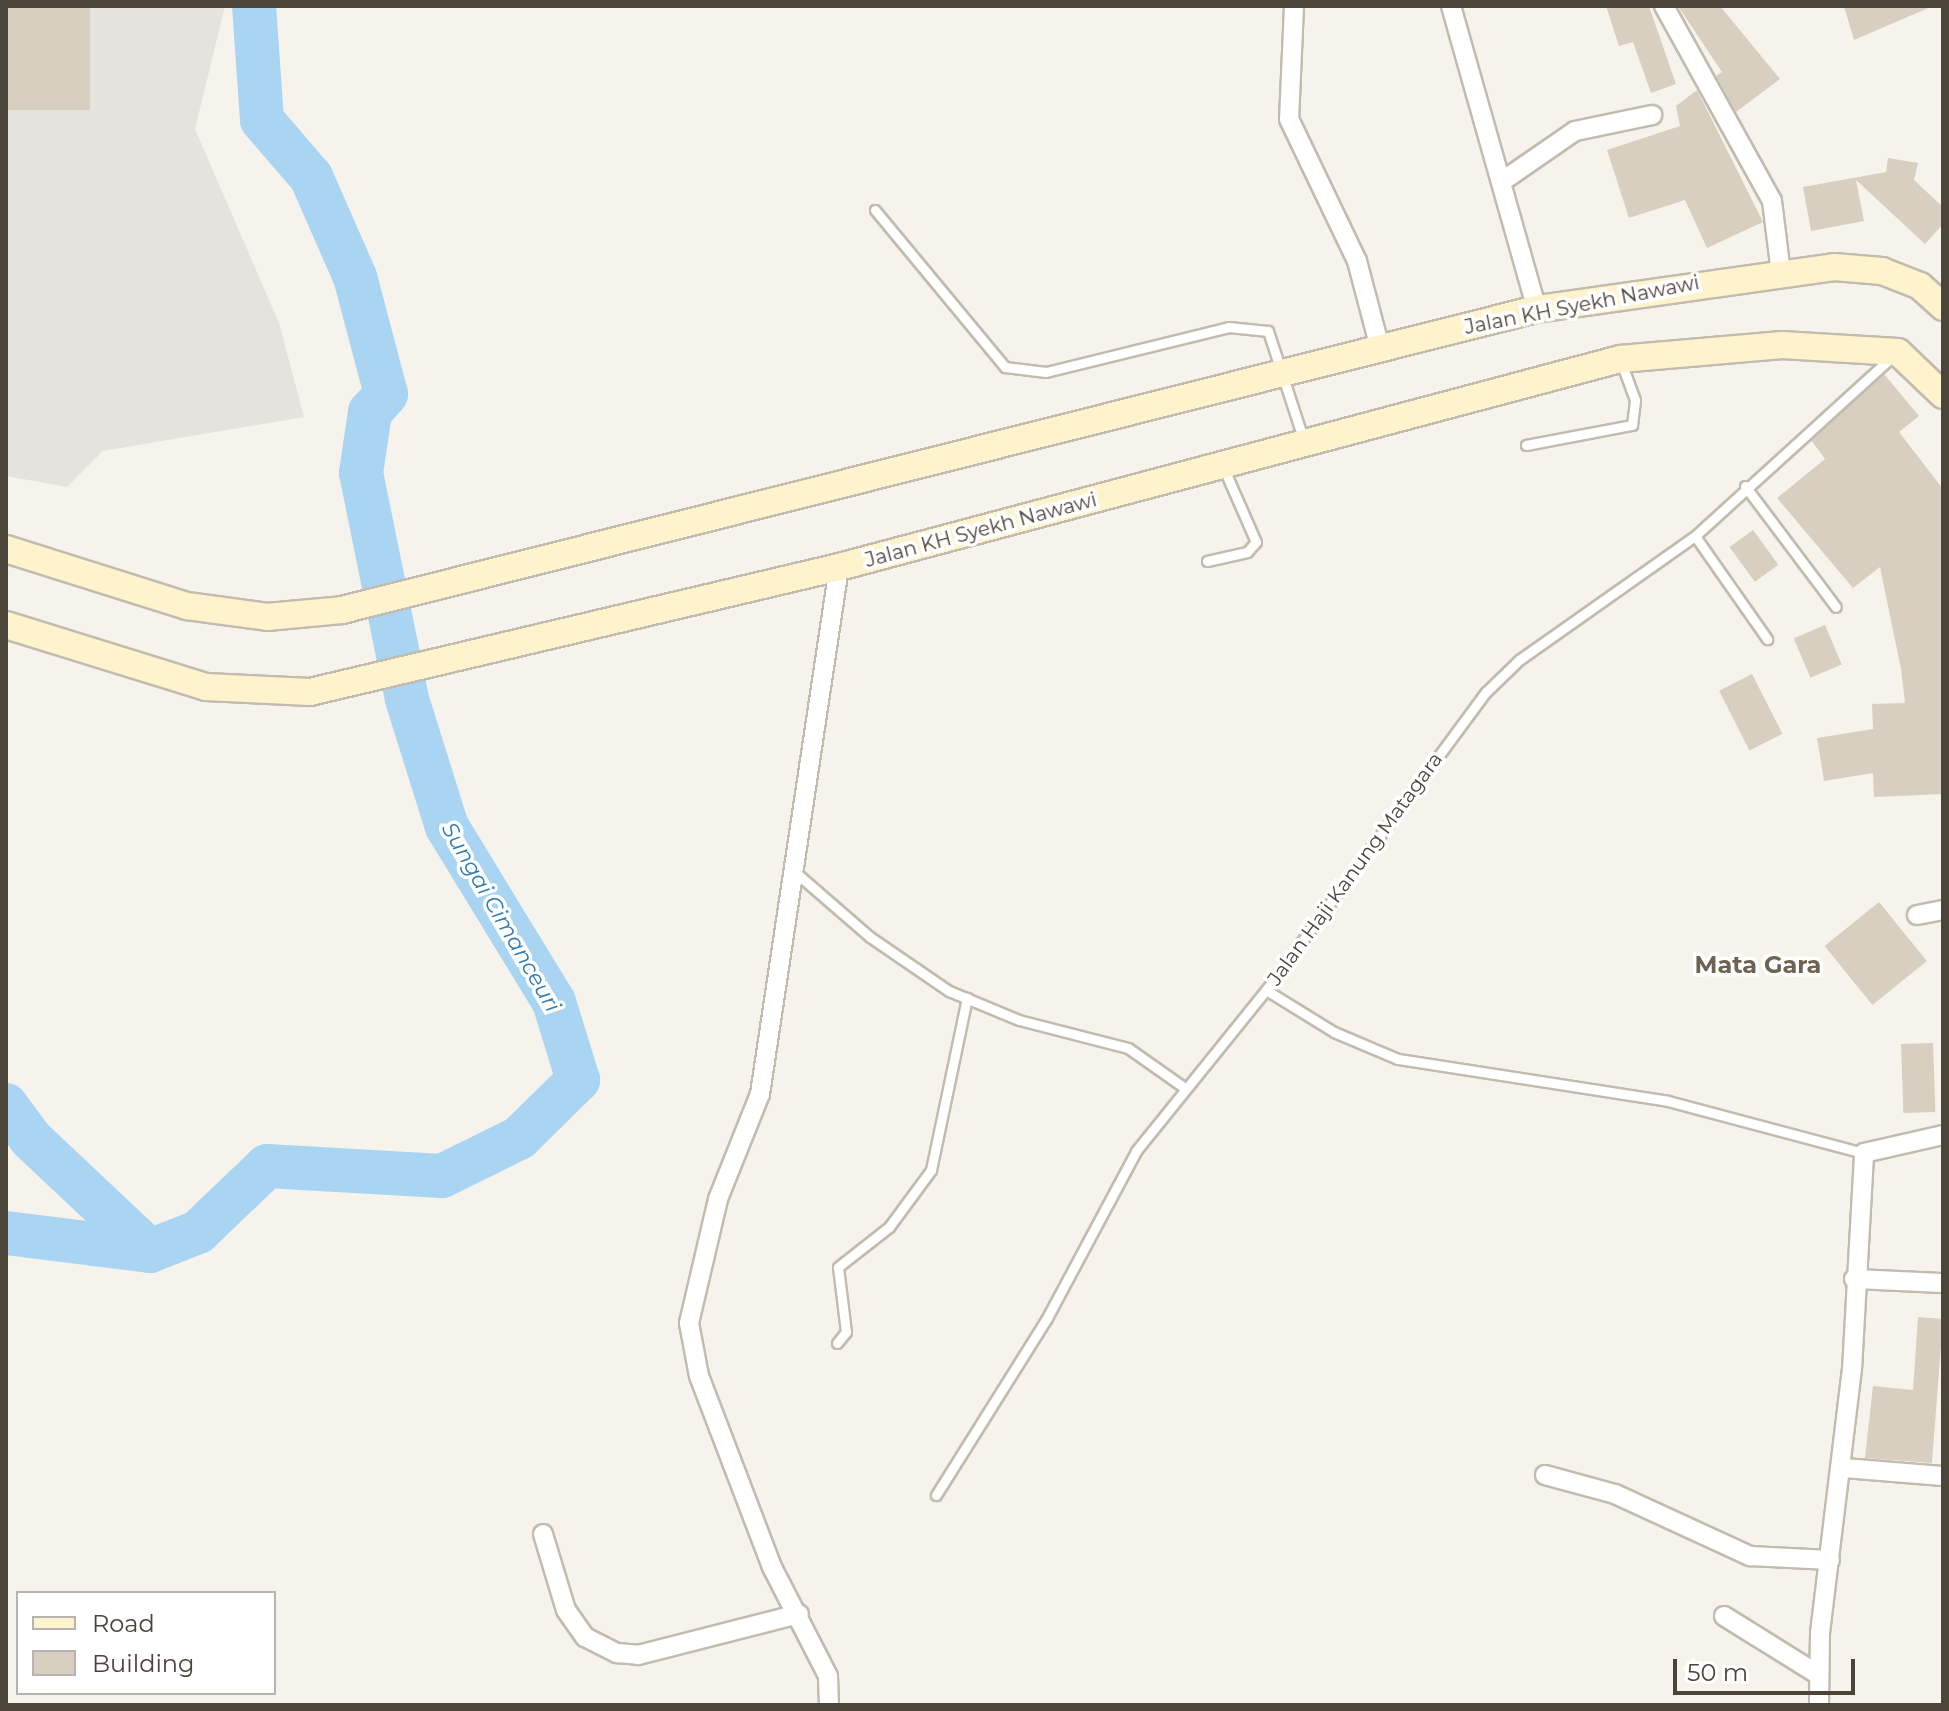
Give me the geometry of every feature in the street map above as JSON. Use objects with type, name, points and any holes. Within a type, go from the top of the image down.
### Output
[{"type":"main road","name":"Jalan KH Syekh Nawawi","points":[[6,549],[187,606],[267,617],[342,610],[454,587],[1537,309],[1781,273],[1882,271],[1920,286],[1943,307]]},
{"type":"main road","name":"Jalan KH Syekh Nawawi","points":[[6,625],[206,687],[310,692],[460,652],[839,567],[1620,359],[1782,345],[1898,352]]},
{"type":"main road","points":[[1898,352],[1943,395]]},
{"type":"street","points":[[1294,6],[1289,119],[1357,261],[1380,348]]},
{"type":"street","points":[[1451,6],[1504,180],[1537,309]]},
{"type":"street","points":[[1664,6],[1772,201],[1781,273]]},
{"type":"street","points":[[1504,180],[1575,131],[1652,115]]},
{"type":"street","points":[[829,1705],[828,1676],[799,1614],[772,1567],[714,1416],[689,1323],[718,1199],[760,1094],[839,567]]},
{"type":"street","points":[[1917,915],[1943,910]]},
{"type":"street","points":[[1819,1705],[1817,1674],[1844,1468],[1864,1153],[1943,1135]]},
{"type":"street","points":[[1854,1279],[1943,1283]]},
{"type":"street","points":[[1844,1468],[1943,1476]]},
{"type":"street","points":[[1545,1475],[1615,1494],[1750,1556],[1830,1560]]},
{"type":"street","points":[[543,1534],[571,1618],[585,1637],[617,1653],[638,1655],[799,1614]]},
{"type":"street","points":[[1724,1616],[1817,1674]]},
{"type":"lane","points":[[875,210],[1005,367],[1046,372],[1229,327],[1268,331],[1286,371],[1305,443]]},
{"type":"lane","name":"Jalan Haji Kanung Matagara","points":[[936,1495],[1047,1318],[1136,1151],[1182,1086],[1266,990],[1486,692],[1519,660],[1695,536],[1745,486],[1898,352]]},
{"type":"lane","points":[[1526,445],[1632,425],[1635,400],[1620,359]]},
{"type":"lane","points":[[1207,561],[1247,552],[1256,542],[1222,466]]},
{"type":"lane","points":[[1745,486],[1836,607]]},
{"type":"lane","points":[[1695,536],[1767,639]]},
{"type":"lane","points":[[795,872],[870,937],[967,998],[1128,1048],[1182,1086]]},
{"type":"lane","points":[[1266,990],[1334,1032],[1398,1059],[1668,1101],[1864,1153]]},
{"type":"lane","points":[[837,1343],[846,1332],[838,1267],[889,1227],[931,1170],[946,1129],[967,998]]},
{"type":"shaded area","points":[[6,6],[225,6],[195,129],[279,323],[304,417],[103,451],[67,487],[6,476]]},
{"type":"building","points":[[6,6],[90,6],[90,110],[6,110]]},
{"type":"building","points":[[1606,6],[1649,6],[1676,84],[1651,93],[1633,42],[1619,46]]},
{"type":"building","points":[[1678,6],[1720,6],[1780,79],[1736,112],[1716,76],[1722,72]]},
{"type":"building","points":[[1844,6],[1933,6],[1854,40]]},
{"type":"building","points":[[1697,90],[1763,222],[1707,248],[1685,200],[1629,218],[1607,150],[1680,126],[1676,106]]},
{"type":"building","points":[[1888,158],[1918,163],[1914,180],[1943,207],[1943,224],[1925,244],[1856,180],[1864,221],[1811,231],[1803,187],[1886,172]]},
{"type":"building","points":[[1884,374],[1919,416],[1899,432],[1943,489],[1943,794],[1874,797],[1873,773],[1824,781],[1817,738],[1873,729],[1872,704],[1905,703],[1901,669],[1880,567],[1853,588],[1777,498],[1825,459],[1811,440]]},
{"type":"building","points":[[1753,530],[1778,565],[1755,582],[1730,547]]},
{"type":"building","points":[[1825,625],[1842,665],[1811,678],[1794,638]]},
{"type":"building","points":[[1752,674],[1782,734],[1749,750],[1719,691]]},
{"type":"building","points":[[1879,902],[1927,961],[1872,1005],[1825,946]]},
{"type":"building","points":[[1933,1043],[1935,1112],[1903,1113],[1901,1044]]},
{"type":"building","points":[[1918,1317],[1943,1319],[1932,1463],[1865,1458],[1873,1386],[1913,1390]]},
{"type":"waterway","name":"Sungai Cimanceuri","points":[[6,1105],[31,1139],[150,1251],[198,1232],[267,1166],[442,1176],[519,1138],[578,1080],[554,1002],[447,827],[407,699],[361,473],[370,412],[386,394],[355,277],[311,177],[262,120],[254,6]]},
{"type":"waterway","points":[[6,1233],[150,1251]]},
{"type":"district","name":"Mata Gara","points":[[1758,965]]}]
